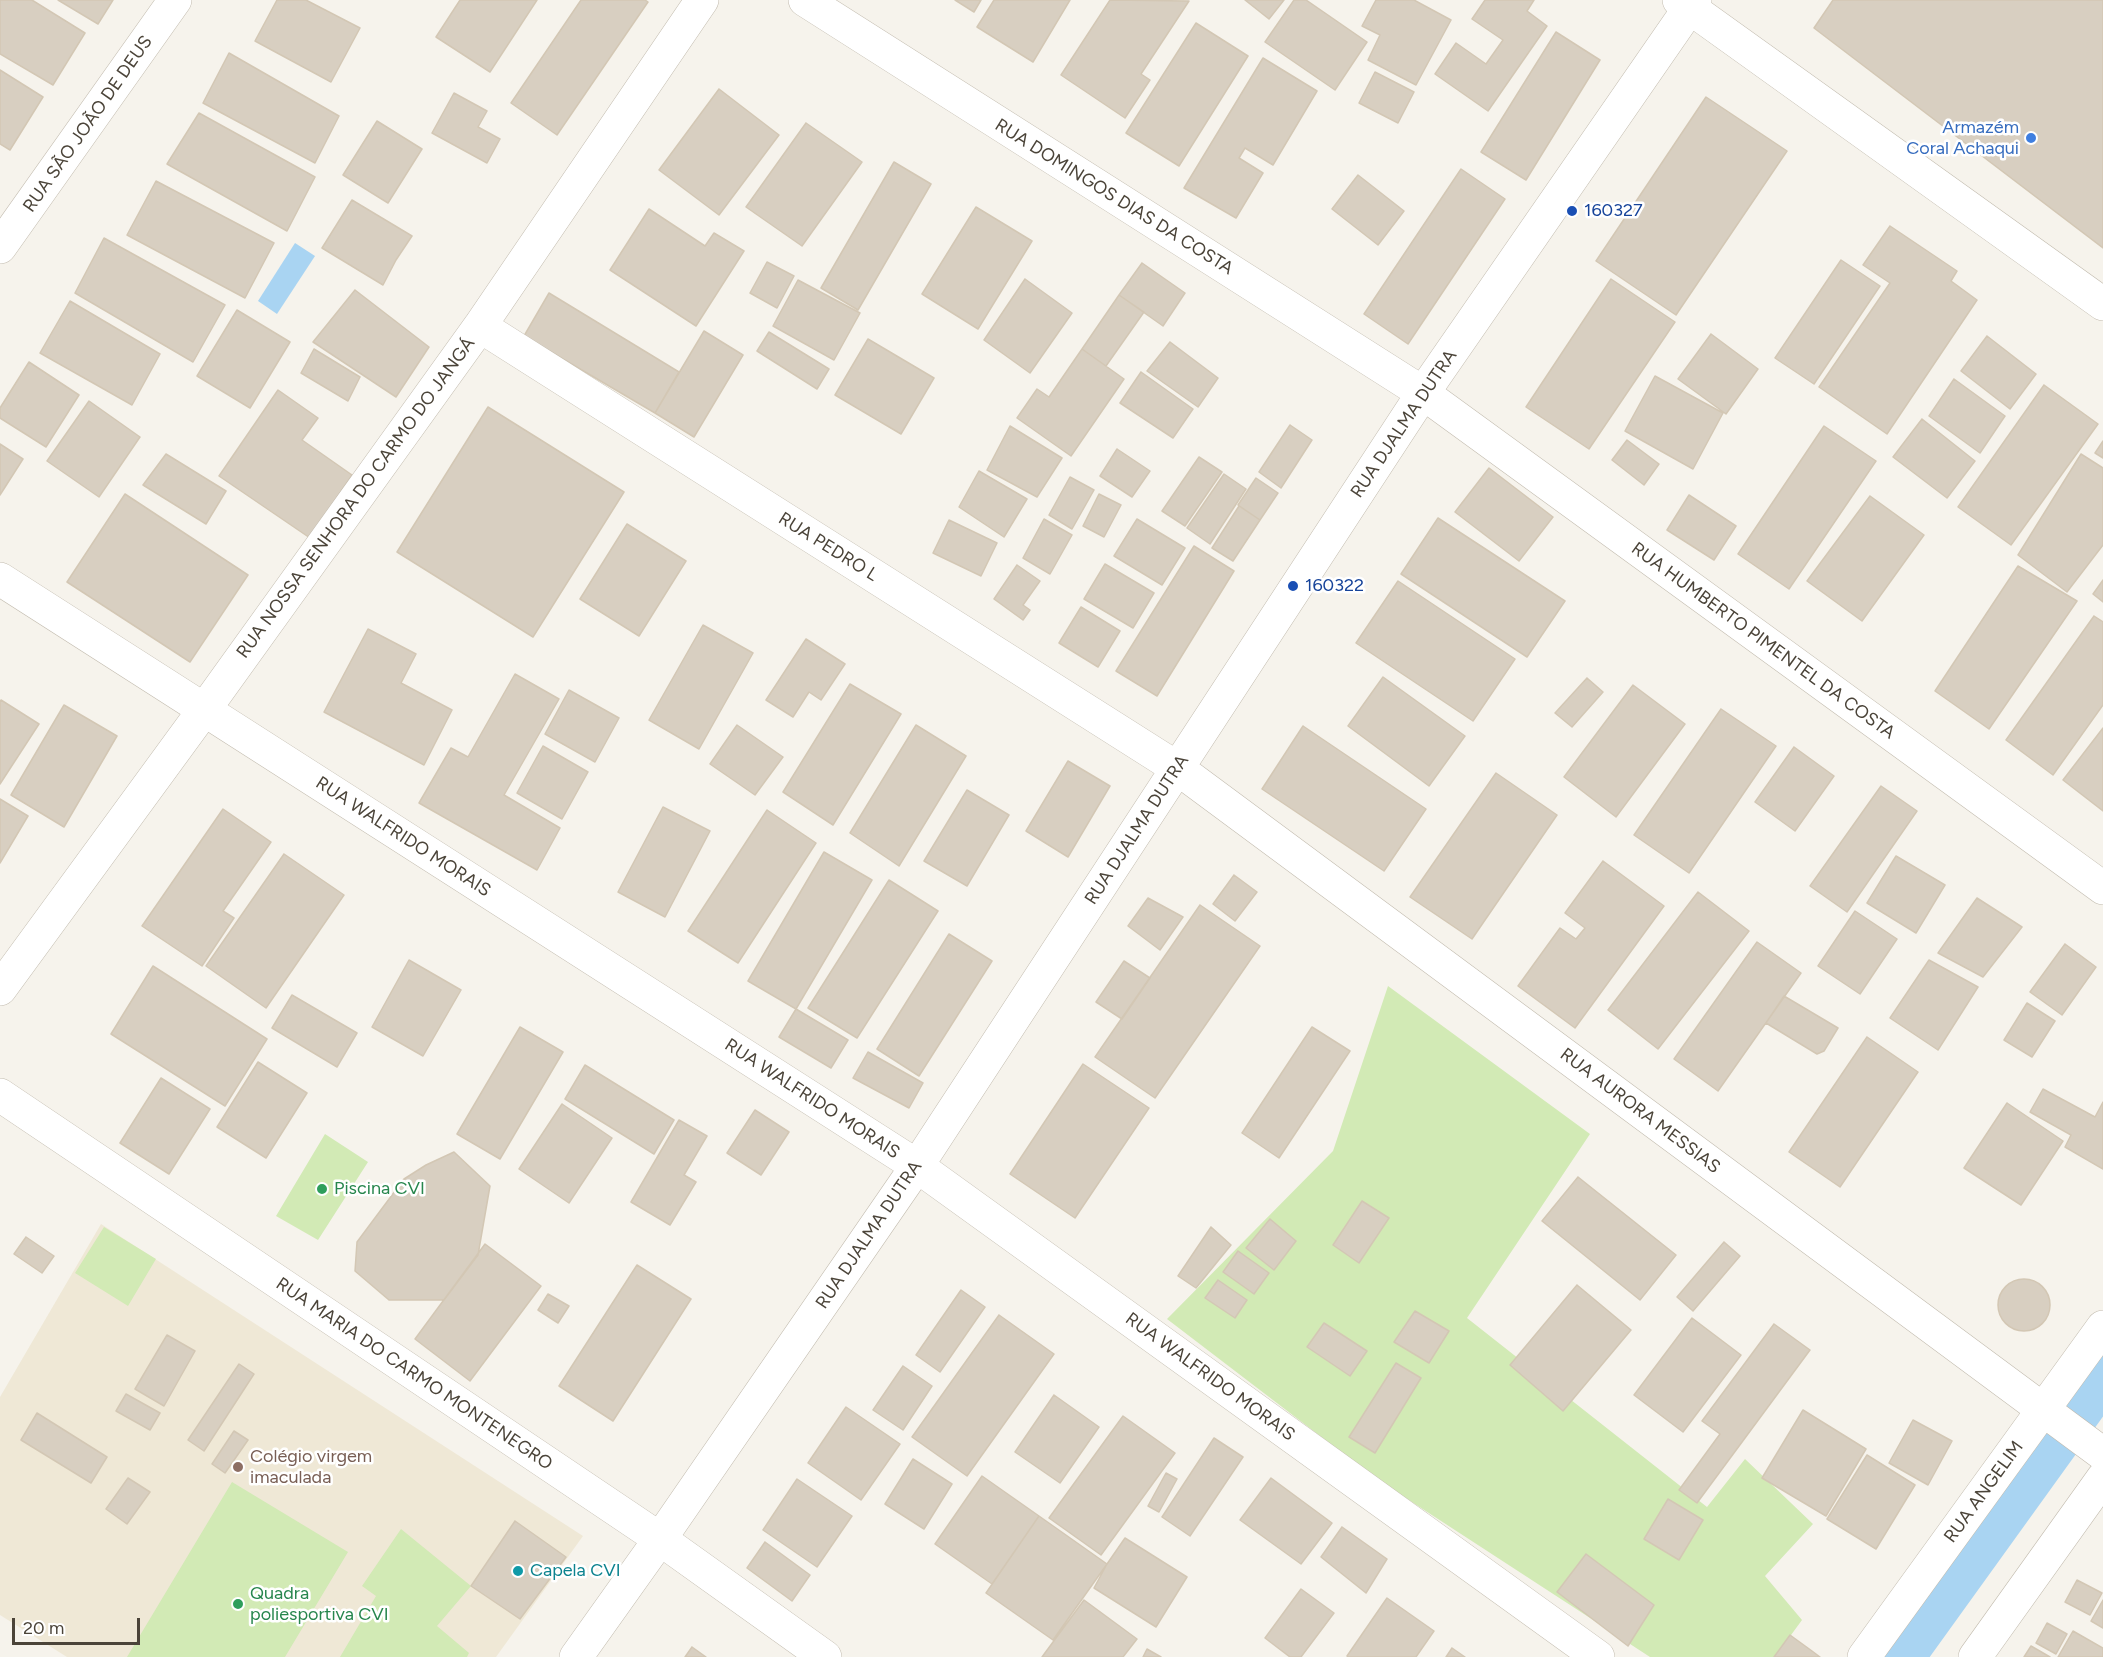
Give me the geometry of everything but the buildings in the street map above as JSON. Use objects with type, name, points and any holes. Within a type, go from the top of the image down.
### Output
[{"type":"street","name":"RUA SÃO JOÃO DE DEUS","points":[[0,247],[175,0]]},
{"type":"street","name":"RUA NOSSA SENHORA DO CARMO DO JANGÁ","points":[[0,989],[480,326],[702,0]]},
{"type":"street","name":"RUA DOMINGOS DIAS DA COSTA","points":[[805,0],[1423,393]]},
{"type":"street","name":"RUA DJALMA DUTRA","points":[[576,1657],[917,1166],[1423,393],[1688,2]]},
{"type":"street","points":[[1688,2],[2103,304]]},
{"type":"street","name":"RUA PEDRO L","points":[[480,326],[1177,768]]},
{"type":"street","name":"RUA HUMBERTO PIMENTEL DA COSTA","points":[[1423,393],[2103,888]]},
{"type":"street","name":"RUA WALFRIDO MORAIS","points":[[0,579],[917,1166],[1598,1657]]},
{"type":"street","name":"RUA AURORA MESSIAS","points":[[1177,768],[2094,1448]]},
{"type":"street","name":"RUA MARIA DO CARMO MONTENEGRO","points":[[0,1095],[660,1539],[825,1657]]},
{"type":"street","name":"RUA ANGELIM","points":[[1864,1657],[2050,1416],[2103,1327]]},
{"type":"street","points":[[1975,1657],[2103,1478]]},
{"type":"shaded area","name":"Colégio virgem imaculada","points":[[101,1224],[583,1536],[496,1657],[67,1657],[0,1615],[0,1397]]},
{"type":"green space","points":[[1388,986],[1590,1134],[1467,1318],[1707,1507],[1745,1459],[1813,1524],[1765,1576],[1802,1620],[1775,1657],[1650,1657],[1375,1478],[1167,1319],[1333,1151]]},
{"type":"green space","name":"Piscina CVI","points":[[325,1134],[368,1162],[318,1240],[276,1216]]},
{"type":"green space","points":[[104,1227],[156,1259],[128,1306],[75,1273]]},
{"type":"green space","name":"Quadra poliesportiva CVI","points":[[232,1482],[348,1552],[285,1657],[127,1657]]},
{"type":"green space","points":[[401,1529],[471,1586],[437,1626],[469,1653],[467,1657],[340,1657],[376,1596],[362,1586]]},
{"type":"water","points":[[295,243],[315,256],[277,314],[258,301]]},
{"type":"waterway","points":[[1902,1657],[2103,1378]]},
{"type":"place","name":"Armazém Coral Achaqui","points":[[2031,138]]},
{"type":"place","name":"160327","points":[[1572,211]]},
{"type":"place","name":"160322","points":[[1293,586]]},
{"type":"place","name":"Piscina CVI","points":[[322,1189]]},
{"type":"place","name":"Colégio virgem imaculada","points":[[238,1467]]},
{"type":"place","name":"Capela CVI","points":[[518,1571]]},
{"type":"place","name":"Quadra poliesportiva CVI","points":[[238,1604]]}]
